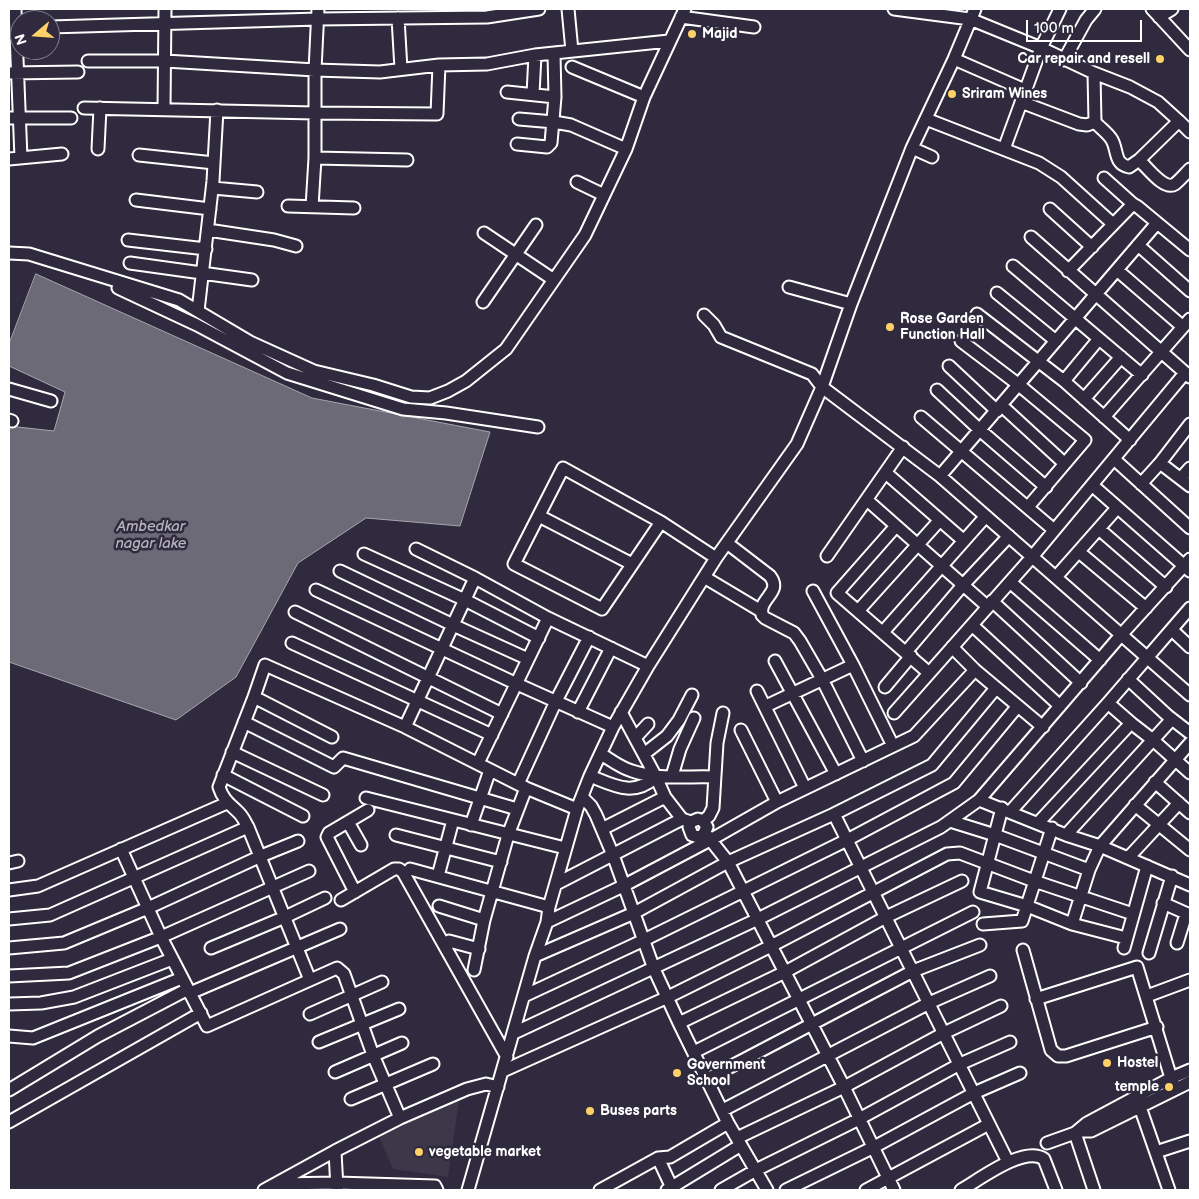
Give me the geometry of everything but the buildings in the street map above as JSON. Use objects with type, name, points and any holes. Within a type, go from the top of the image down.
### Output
[{"type":"street","points":[[164,109],[165,9]]},
{"type":"street","points":[[60,27],[166,24],[318,14],[398,18],[454,13],[487,16],[539,9]]},
{"type":"street","points":[[568,9],[572,51]]},
{"type":"street","points":[[894,9],[973,14],[1064,60],[1130,87],[1151,98],[1158,102],[1190,132]]},
{"type":"street","points":[[1004,149],[1041,48],[1060,9]]},
{"type":"street","points":[[1064,60],[1086,20],[1095,9]]},
{"type":"street","points":[[1172,9],[1156,13],[1190,50]]},
{"type":"street","points":[[9,254],[30,254],[179,300],[250,342],[314,371],[373,385],[411,397],[430,398],[466,381],[506,349],[584,236],[626,149],[644,97],[683,13],[754,28]]},
{"type":"street","points":[[312,207],[318,14]]},
{"type":"street","points":[[468,1190],[535,956],[547,922],[549,907],[565,848],[590,776],[621,712],[648,666],[716,558],[797,444],[822,387],[851,304],[912,148],[954,60],[973,14]]},
{"type":"street","points":[[398,18],[401,69]]},
{"type":"street","points":[[88,61],[165,61],[380,72],[439,65],[487,64],[535,55],[669,41]]},
{"type":"street","points":[[517,144],[546,147],[550,145],[554,122],[554,54]]},
{"type":"street","points":[[534,94],[535,55]]},
{"type":"street","points":[[14,60],[14,118],[21,158]]},
{"type":"street","points":[[954,60],[1025,90]]},
{"type":"street","points":[[84,108],[437,114],[439,65]]},
{"type":"street","points":[[572,67],[644,97]]},
{"type":"street","points":[[13,73],[78,72]]},
{"type":"street","points":[[1094,73],[1095,122],[1112,140],[1119,161],[1129,167],[1140,160],[1179,121]]},
{"type":"street","points":[[507,92],[555,97]]},
{"type":"street","points":[[1021,102],[1079,124],[1087,125],[1095,122]]},
{"type":"street","points":[[98,149],[100,108]]},
{"type":"street","points":[[198,311],[212,188],[217,110]]},
{"type":"street","points":[[14,118],[71,118]]},
{"type":"street","points":[[519,119],[554,122],[571,126],[626,149]]},
{"type":"street","points":[[926,119],[1039,164],[1061,177],[1113,224]]},
{"type":"street","points":[[912,148],[932,157]]},
{"type":"street","points":[[9,159],[62,154]]},
{"type":"street","points":[[139,155],[214,163]]},
{"type":"street","points":[[315,158],[407,160]]},
{"type":"street","points":[[1140,160],[1163,184],[1169,186],[1174,184],[1190,169]]},
{"type":"street","points":[[1104,178],[1157,223],[1188,242]]},
{"type":"street","points":[[577,182],[604,195]]},
{"type":"street","points":[[212,188],[257,192]]},
{"type":"street","points":[[136,200],[210,209]]},
{"type":"street","points":[[1068,271],[1133,204]]},
{"type":"street","points":[[288,206],[354,208]]},
{"type":"street","points":[[1050,209],[1092,246]]},
{"type":"street","points":[[940,476],[1157,223]]},
{"type":"street","points":[[483,302],[536,224]]},
{"type":"street","points":[[208,230],[274,240],[296,246]]},
{"type":"street","points":[[484,233],[554,280]]},
{"type":"street","points":[[894,712],[1032,557],[1130,440],[1188,375],[1095,295],[1031,236]]},
{"type":"street","points":[[128,240],[206,249]]},
{"type":"street","points":[[1138,245],[1190,291]]},
{"type":"street","points":[[9,254],[125,290],[197,325],[287,373],[403,410],[446,413],[538,427]]},
{"type":"street","points":[[130,263],[252,280]]},
{"type":"street","points":[[1013,266],[1098,340],[1142,375]]},
{"type":"street","points":[[1104,417],[1187,323],[1117,270]]},
{"type":"street","points":[[789,287],[851,304]]},
{"type":"street","points":[[997,293],[1056,341]]},
{"type":"street","points":[[977,314],[1064,381],[1130,440]]},
{"type":"street","points":[[704,315],[721,336],[812,374],[822,387],[940,476],[1190,695]]},
{"type":"street","points":[[1064,381],[1098,340]]},
{"type":"street","points":[[961,341],[1019,385],[1085,440],[1028,507]]},
{"type":"street","points":[[1084,399],[1121,357]]},
{"type":"street","points":[[949,366],[1064,463]]},
{"type":"street","points":[[9,389],[52,401]]},
{"type":"street","points":[[937,390],[980,431],[1046,487]]},
{"type":"street","points":[[921,417],[1054,530]]},
{"type":"street","points":[[1140,484],[1160,463],[1190,424]]},
{"type":"street","points":[[827,556],[903,447]]},
{"type":"street","points":[[1114,459],[1190,528]]},
{"type":"street","points":[[1160,463],[1186,482],[1190,468]]},
{"type":"street","points":[[661,522],[602,609],[514,564],[563,468],[661,522],[716,558]]},
{"type":"street","points":[[886,473],[964,541]]},
{"type":"street","points":[[514,1034],[758,919],[941,827],[979,800],[1121,635],[1188,565],[1092,485]]},
{"type":"street","points":[[867,500],[963,585],[990,604],[1081,683]]},
{"type":"street","points":[[1056,577],[1118,508]]},
{"type":"street","points":[[539,516],[632,564]]},
{"type":"street","points":[[883,632],[986,516]]},
{"type":"street","points":[[858,611],[939,521]]},
{"type":"street","points":[[896,526],[837,593],[929,673]]},
{"type":"street","points":[[1099,529],[1166,587]]},
{"type":"street","points":[[885,687],[908,654],[963,585],[1009,536]]},
{"type":"street","points":[[727,543],[774,581],[773,590],[762,606],[761,611]]},
{"type":"street","points":[[416,549],[548,618],[648,666]]},
{"type":"street","points":[[1079,552],[1146,608]]},
{"type":"street","points":[[364,554],[465,600],[538,638]]},
{"type":"street","points":[[340,571],[453,625],[528,658]]},
{"type":"street","points":[[405,727],[474,578]]},
{"type":"street","points":[[704,578],[761,611],[765,618],[794,633],[822,679],[863,761]]},
{"type":"street","points":[[1010,582],[1100,660]]},
{"type":"street","points":[[316,590],[613,728]]},
{"type":"street","points":[[813,591],[853,665],[892,746]]},
{"type":"street","points":[[1147,866],[1125,943],[1027,906],[980,892],[995,835],[1006,810],[1108,703],[1190,608]]},
{"type":"street","points":[[295,612],[502,714]]},
{"type":"street","points":[[478,763],[548,618]]},
{"type":"street","points":[[972,625],[1060,706]]},
{"type":"street","points":[[1172,630],[1190,647]]},
{"type":"street","points":[[474,970],[484,920],[522,786],[556,701],[589,637]]},
{"type":"street","points":[[292,643],[492,735]]},
{"type":"street","points":[[952,647],[975,670],[1042,727]]},
{"type":"street","points":[[578,712],[611,648]]},
{"type":"street","points":[[775,662],[836,774]]},
{"type":"street","points":[[310,980],[248,827],[240,814],[227,803],[219,787],[265,665],[405,727],[522,786],[578,809]]},
{"type":"street","points":[[766,706],[853,665]]},
{"type":"street","points":[[547,922],[624,886],[707,831],[777,802],[914,736],[975,670]]},
{"type":"street","points":[[1128,679],[1190,733]]},
{"type":"street","points":[[535,956],[634,913],[728,862],[834,814],[932,765],[996,688]]},
{"type":"street","points":[[757,691],[805,788]]},
{"type":"street","points":[[644,754],[667,736],[679,720],[692,695]]},
{"type":"street","points":[[254,697],[332,737]]},
{"type":"street","points":[[1108,703],[1176,759],[1190,774]]},
{"type":"street","points":[[524,996],[644,940],[847,840],[954,783],[1017,707]]},
{"type":"street","points":[[621,712],[665,797],[687,820],[692,835],[701,837],[707,831],[709,816],[713,808],[717,743],[723,713]]},
{"type":"street","points":[[672,776],[680,749],[694,718]]},
{"type":"street","points":[[1066,834],[1172,719]]},
{"type":"street","points":[[244,722],[334,767],[343,758],[517,809]]},
{"type":"street","points":[[1038,823],[1131,723]]},
{"type":"street","points":[[636,738],[648,724]]},
{"type":"street","points":[[741,730],[777,802]]},
{"type":"street","points":[[1072,924],[1089,870],[1100,846],[1190,743]]},
{"type":"street","points":[[232,752],[323,795]]},
{"type":"street","points":[[601,754],[630,771],[656,777],[714,776]]},
{"type":"street","points":[[471,825],[490,770]]},
{"type":"street","points":[[223,775],[303,816]]},
{"type":"street","points":[[590,776],[617,787],[629,788],[640,788],[656,777]]},
{"type":"street","points":[[1156,782],[1190,813]]},
{"type":"street","points":[[582,797],[591,806],[602,829],[654,969],[678,1023],[728,1123],[767,1190]]},
{"type":"street","points":[[602,829],[665,797]]},
{"type":"street","points":[[366,798],[565,848]]},
{"type":"street","points":[[979,800],[1100,846],[1190,885]]},
{"type":"street","points":[[9,890],[38,886],[227,803]]},
{"type":"street","points":[[1128,858],[1179,803]]},
{"type":"street","points":[[1136,805],[1190,850]]},
{"type":"street","points":[[355,892],[327,837],[330,833],[368,810]]},
{"type":"street","points":[[834,814],[1008,1162]]},
{"type":"street","points":[[556,884],[687,820],[698,819],[728,862],[828,1055],[894,1190]]},
{"type":"street","points":[[438,876],[453,820]]},
{"type":"street","points":[[950,821],[995,835],[1089,870]]},
{"type":"street","points":[[348,822],[361,845]]},
{"type":"street","points":[[9,919],[50,915],[248,827]]},
{"type":"street","points":[[983,924],[1022,921],[1042,854],[1052,828]]},
{"type":"street","points":[[396,835],[501,862]]},
{"type":"street","points":[[9,948],[64,943],[298,841]]},
{"type":"street","points":[[120,849],[161,937],[207,1026],[337,968],[341,970],[353,996],[373,1055],[400,1118]]},
{"type":"street","points":[[503,1071],[668,997],[771,946],[947,854],[960,853],[1034,882],[1133,914]]},
{"type":"street","points":[[342,900],[394,869],[399,869],[403,872],[507,1057]]},
{"type":"street","points":[[410,869],[549,907]]},
{"type":"street","points":[[9,976],[69,973],[161,937],[309,871]]},
{"type":"street","points":[[1150,953],[1172,876]]},
{"type":"street","points":[[678,1023],[785,972],[886,917],[962,881]]},
{"type":"street","points":[[211,948],[325,898]]},
{"type":"street","points":[[1163,903],[1188,914],[1177,943]]},
{"type":"street","points":[[439,906],[484,920]]},
{"type":"street","points":[[694,1052],[973,912]]},
{"type":"street","points":[[9,1090],[98,1036],[189,991],[340,929]]},
{"type":"street","points":[[449,941],[479,949]]},
{"type":"street","points":[[707,1079],[913,971],[980,945]]},
{"type":"street","points":[[1023,950],[1051,1050],[1058,1056],[1066,1056],[1157,1027]]},
{"type":"street","points":[[9,1004],[41,1003],[74,998],[172,959]]},
{"type":"street","points":[[1036,999],[1137,967],[1176,1090]]},
{"type":"street","points":[[723,1110],[929,1003],[990,976]]},
{"type":"street","points":[[9,1036],[33,1038],[182,978]]},
{"type":"street","points":[[1147,996],[1190,980]]},
{"type":"street","points":[[310,1014],[382,982]]},
{"type":"street","points":[[658,1158],[671,1189],[739,1142],[944,1033],[1001,1006]]},
{"type":"street","points":[[319,1042],[400,1008]]},
{"type":"street","points":[[9,1122],[201,1014]]},
{"type":"street","points":[[721,1190],[756,1170],[859,1119],[960,1064],[1010,1042]]},
{"type":"street","points":[[335,1072],[402,1043]]},
{"type":"street","points":[[350,1100],[433,1064]]},
{"type":"street","points":[[1077,1132],[1087,1123],[1171,1078],[1190,1070]]},
{"type":"street","points":[[786,1190],[874,1148],[974,1093],[1020,1074]]},
{"type":"street","points":[[1047,1143],[1077,1132],[1091,1131],[1190,1082]]},
{"type":"street","points":[[264,1190],[400,1118],[477,1085],[486,1084],[498,1087]]},
{"type":"street","points":[[1140,1107],[1169,1190]]},
{"type":"street","points":[[600,1190],[658,1158],[670,1157],[728,1123]]},
{"type":"street","points":[[866,1190],[989,1124]]},
{"type":"street","points":[[1077,1132],[1094,1190]]},
{"type":"street","points":[[1156,1152],[1190,1141]]},
{"type":"street","points":[[335,1151],[337,1187]]},
{"type":"street","points":[[961,1190],[1008,1162],[1023,1156],[1041,1156],[1044,1159],[1056,1190]]},
{"type":"street","points":[[275,1184],[337,1187],[435,1186],[437,1190]]},
{"type":"shaded area","name":"vegetable market","points":[[459,1100],[448,1177],[393,1169],[378,1134]]},
{"type":"water","name":"Ambedkar nagar lake","points":[[36,274],[312,398],[490,432],[460,526],[366,518],[298,563],[236,677],[176,720],[9,662],[9,426],[54,431],[65,392],[9,366],[9,344]]},
{"type":"place","name":"Majid","points":[[692,34]]},
{"type":"place","name":"Car repair and resell","points":[[1160,59]]},
{"type":"place","name":"Sriram Wines","points":[[952,94]]},
{"type":"place","name":"Rose Garden Function Hall","points":[[890,327]]},
{"type":"place","name":"Hostel","points":[[1107,1063]]},
{"type":"place","name":"Government School","points":[[677,1073]]},
{"type":"place","name":"temple","points":[[1169,1087]]},
{"type":"place","name":"Buses parts","points":[[590,1111]]},
{"type":"place","name":"vegetable market","points":[[419,1152]]}]
